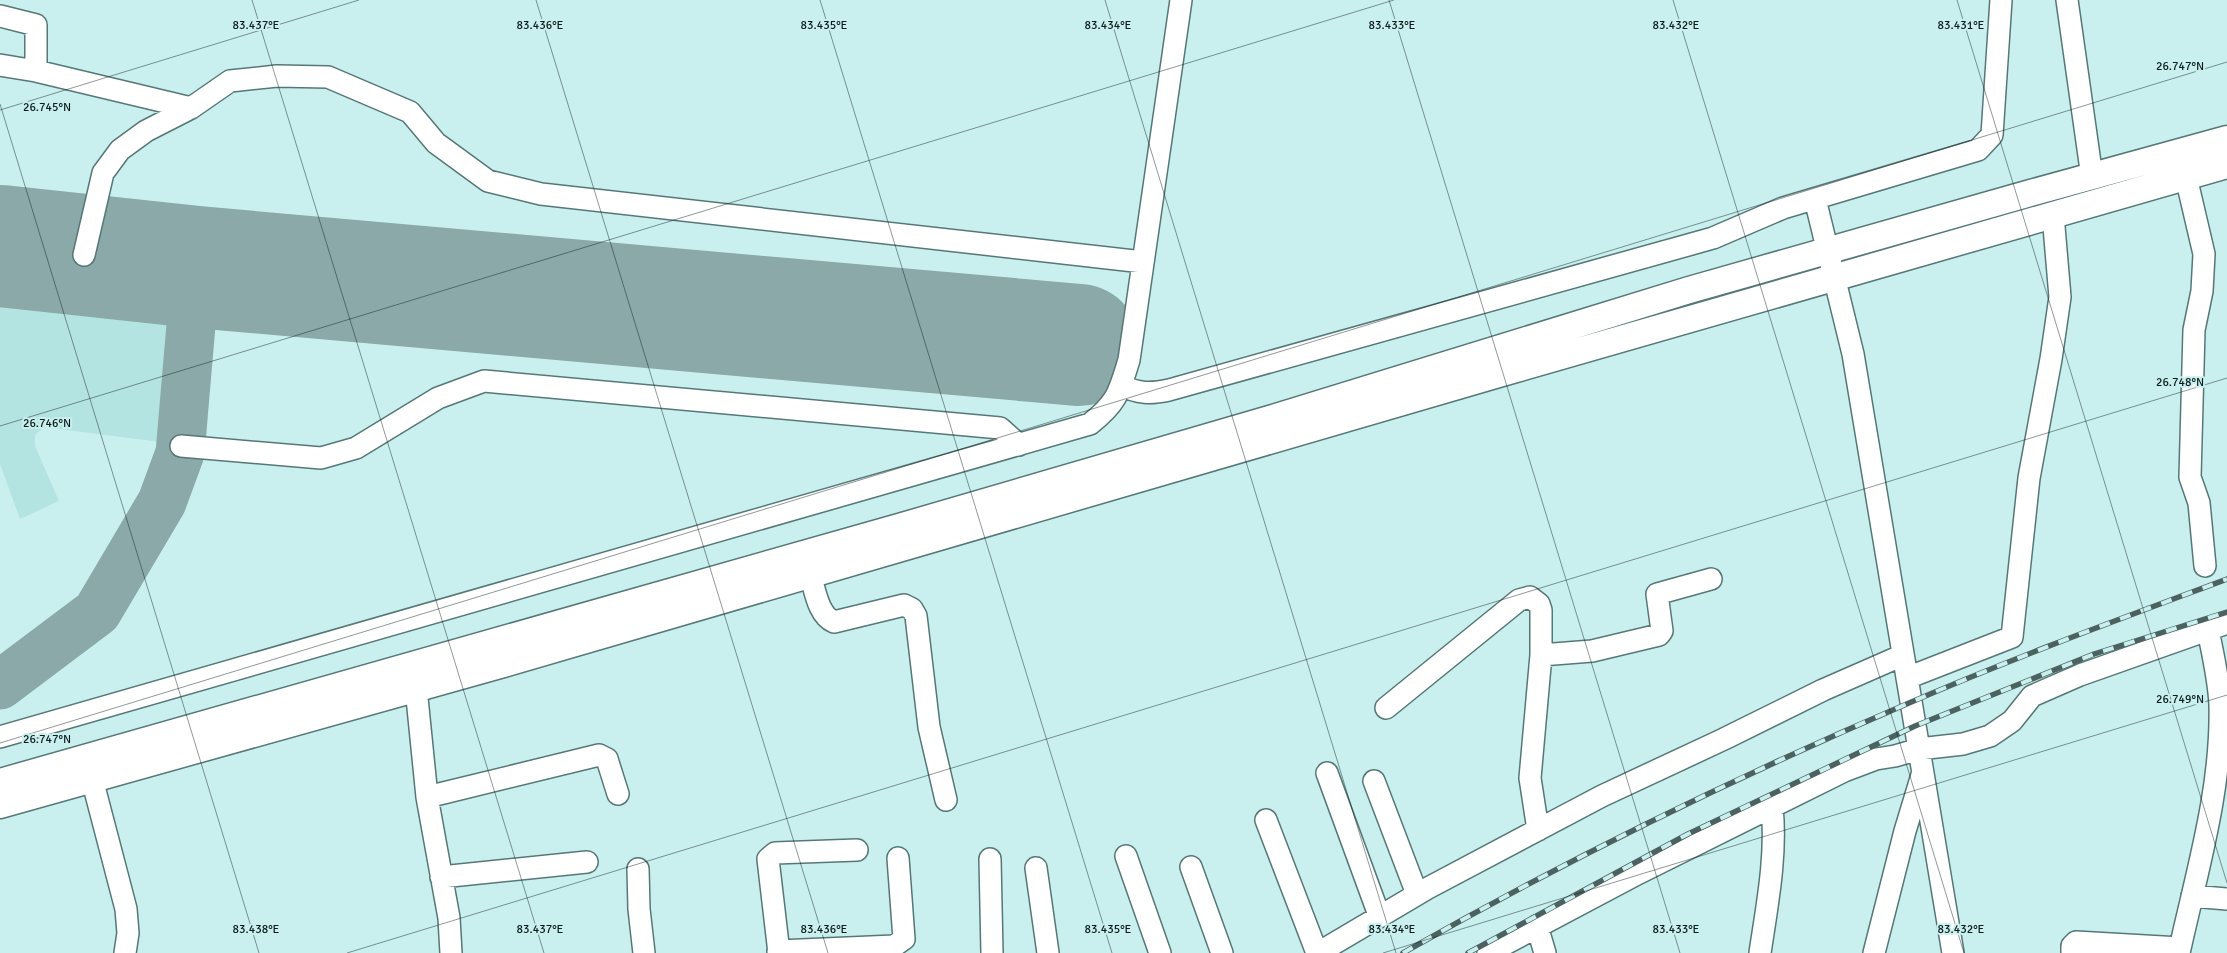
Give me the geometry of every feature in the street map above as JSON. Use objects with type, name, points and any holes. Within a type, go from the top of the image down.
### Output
[{"type":"main road","points":[[0,782],[1103,468],[1690,290],[2227,139]]},
{"type":"main road","points":[[0,805],[416,688],[2227,165]]},
{"type":"street","points":[[0,737],[1090,424],[1104,413],[1118,395],[1129,360],[1181,0]]},
{"type":"street","points":[[1122,385],[1133,391],[1151,394],[1169,390],[1713,238],[1783,208],[1978,150],[1992,134],[2000,0]]},
{"type":"street","points":[[2067,0],[2092,177]]},
{"type":"street","points":[[0,16],[36,25],[36,71]]},
{"type":"street","points":[[0,65],[36,71],[191,108]]},
{"type":"street","points":[[84,255],[103,173],[120,150],[146,131],[191,108],[230,81],[277,76],[328,77],[410,112],[436,142],[488,181],[540,194],[1143,262]]},
{"type":"street","points":[[2186,177],[2204,254],[2202,291],[2194,330],[2190,476],[2199,503],[2205,566]]},
{"type":"street","points":[[1815,199],[1826,251],[1853,354],[1953,953]]},
{"type":"street","points":[[1907,678],[2012,637],[2029,478],[2051,359],[2060,297],[2052,215]]},
{"type":"street","points":[[181,446],[321,458],[356,448],[438,398],[484,381],[1000,428],[1019,445]]},
{"type":"street","points":[[810,574],[823,613],[827,619],[834,622],[904,605],[912,609],[916,616],[933,745],[946,800]]},
{"type":"street","points":[[1541,655],[1592,651],[1659,635],[1662,631],[1657,594],[1710,579]]},
{"type":"street","points":[[1386,708],[1525,598],[1535,600],[1541,610],[1541,655],[1530,778],[1538,830]]},
{"type":"street","points":[[1488,953],[1537,926],[1844,771],[1876,759],[1920,749],[1963,744],[1990,736],[2012,721],[2032,696],[2080,675],[2218,627],[2220,704],[2219,811],[2192,896],[2180,950],[2076,942],[2072,946],[2072,953]]},
{"type":"street","points":[[1266,820],[1318,953],[1417,894],[1602,796],[1824,690],[1903,655]]},
{"type":"street","points":[[420,663],[416,688],[427,797],[450,918],[451,953]]},
{"type":"street","points":[[427,797],[599,755],[607,759],[618,794]]},
{"type":"street","points":[[1874,953],[1905,831],[1923,771]]},
{"type":"street","points":[[1327,773],[1379,916]]},
{"type":"street","points":[[92,779],[126,909],[128,933],[125,953]]},
{"type":"street","points":[[1374,781],[1417,894]]},
{"type":"street","points":[[1760,953],[1772,848],[1772,807]]},
{"type":"street","points":[[857,850],[775,853],[770,855],[768,859],[778,952],[894,946],[900,943],[904,939],[898,858]]},
{"type":"street","points":[[1126,856],[1160,953]]},
{"type":"street","points":[[990,859],[992,953]]},
{"type":"street","points":[[441,877],[587,862]]},
{"type":"street","points":[[1191,867],[1222,953]]},
{"type":"street","points":[[1036,868],[1048,953]]},
{"type":"street","points":[[638,869],[639,917],[644,953]]},
{"type":"street","points":[[2192,896],[2227,899]]},
{"type":"street","points":[[1537,926],[1545,953]]},
{"type":"shaded area","points":[[0,298],[213,321],[206,448],[44,427],[35,435],[35,446],[59,501],[20,519],[0,464]]},
{"type":"taxiway","points":[[0,685],[97,612],[162,502],[180,453],[196,267]]},
{"type":"runway","points":[[0,246],[196,267],[1079,345]]},
{"type":"railway","points":[[1403,953],[1526,885],[1652,821],[1780,760],[1988,670],[2227,579]]},
{"type":"railway","points":[[1468,953],[1688,834],[1915,726],[2094,654],[2227,612]]}]
